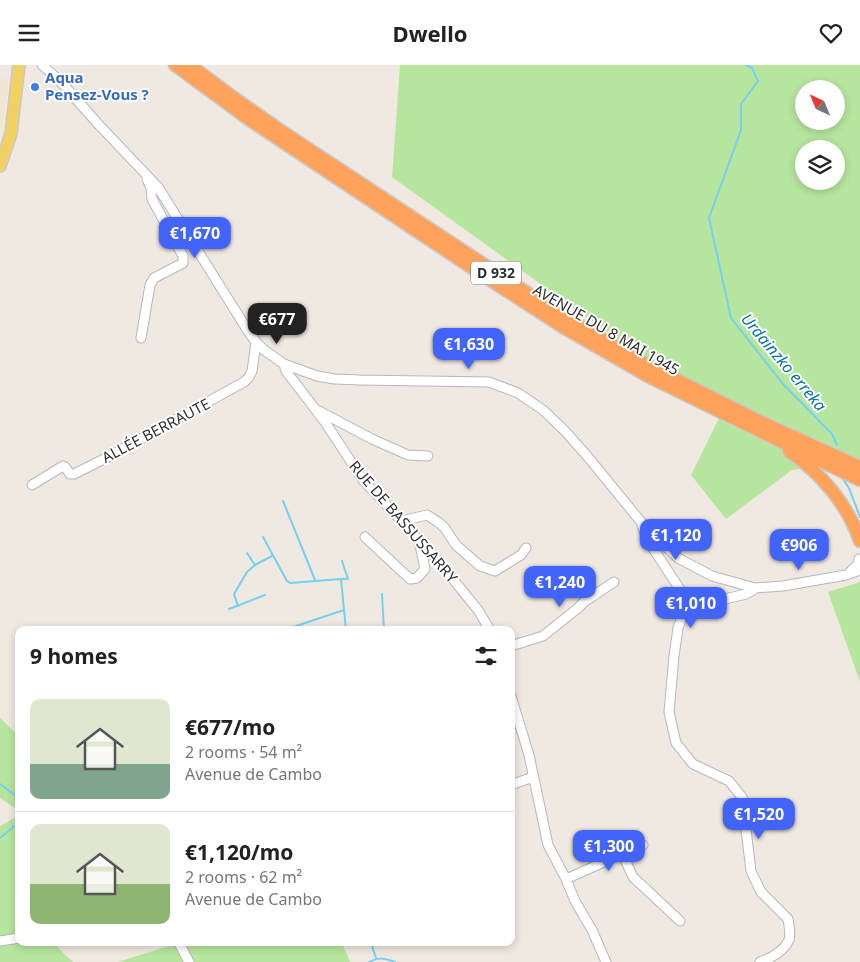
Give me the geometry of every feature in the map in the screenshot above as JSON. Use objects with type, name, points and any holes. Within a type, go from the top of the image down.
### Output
[{"type":"highway","name":"AVENUE DU 8 MAI 1945","points":[[175,65],[250,121],[533,308],[585,340],[648,375],[760,431],[837,462]]},
{"type":"highway","name":"AVENUE DU 8 MAI 1945","points":[[190,65],[267,121],[569,320],[653,368],[761,422],[820,448],[837,462]]},
{"type":"highway","points":[[760,431],[798,457],[820,477],[847,511],[860,543]]},
{"type":"highway","points":[[837,462],[860,459]]},
{"type":"highway","name":"D 932","points":[[837,462],[860,467]]},
{"type":"highway","name":"D 932","points":[[837,462],[860,480]]},
{"type":"main road","points":[[2,161],[11,134],[18,65]]},
{"type":"street","points":[[42,65],[60,81],[158,187],[248,331],[264,350],[284,364],[318,376],[335,379],[489,382],[518,393],[543,410],[564,430],[641,524],[678,557],[712,577],[755,588],[783,586],[846,575],[860,570]]},
{"type":"street","points":[[141,338],[150,285],[154,278],[184,263],[183,256],[152,199],[151,188],[145,173]]},
{"type":"street","name":"ALLÉE BERRAUTE","points":[[32,485],[62,466],[70,474],[74,475],[244,382],[250,377],[252,371],[256,342]]},
{"type":"street","name":"RUE DE BASSUSSARRY","points":[[284,364],[290,378],[316,410],[363,480],[435,557],[478,610],[488,626]]},
{"type":"street","points":[[316,410],[408,455],[428,456]]},
{"type":"street","points":[[401,521],[427,515],[444,527],[456,545],[480,566],[495,571],[521,555],[526,548]]},
{"type":"street","points":[[641,524],[647,539],[692,608]]},
{"type":"street","points":[[364,537],[410,579],[417,578],[425,569],[419,540]]},
{"type":"street","points":[[846,575],[853,570],[860,560],[858,551],[860,543]]},
{"type":"street","points":[[515,644],[543,637],[584,602],[614,582]]},
{"type":"street","points":[[755,588],[746,594],[700,605],[683,614],[678,629],[674,656],[669,713],[676,743],[693,764],[729,781],[742,797],[751,871],[761,892],[788,919],[789,939],[784,947],[773,956],[760,962]]},
{"type":"street","points":[[515,709],[529,755],[548,845],[575,901],[592,930],[606,962]]},
{"type":"street","points":[[515,784],[533,777]]},
{"type":"street","points":[[566,879],[644,845]]},
{"type":"street","points":[[622,853],[633,877],[680,921]]},
{"type":"street","points":[[0,941],[15,939]]},
{"type":"street","points":[[181,946],[189,962]]},
{"type":"shaded area","points":[[0,78],[9,80],[0,139]]},
{"type":"green space","points":[[400,65],[860,65],[860,462],[792,470],[726,519],[691,475],[721,414],[392,177]]},
{"type":"green space","points":[[860,582],[860,682],[828,592]]},
{"type":"green space","points":[[0,718],[15,732],[15,808],[0,798]]},
{"type":"green space","points":[[15,817],[15,946],[57,946],[73,962],[0,962],[0,826]]},
{"type":"green space","points":[[169,946],[343,946],[350,962],[118,962]]},
{"type":"waterway","name":"Urdainzko erreka","points":[[746,65],[752,68],[758,81],[741,104],[741,130],[709,218],[731,318],[783,384],[832,434],[837,445]]},
{"type":"waterway","name":"Urdainzko erreka","points":[[841,476],[849,488],[860,517]]},
{"type":"waterway","points":[[283,501],[315,580]]},
{"type":"waterway","points":[[263,537],[287,581],[290,583],[341,579],[346,626]]},
{"type":"waterway","points":[[247,553],[255,565]]},
{"type":"waterway","points":[[238,606],[234,594],[247,572],[255,565],[272,556]]},
{"type":"waterway","points":[[342,561],[348,579],[342,579]]},
{"type":"waterway","points":[[382,594],[384,626]]},
{"type":"waterway","points":[[229,609],[265,595]]},
{"type":"waterway","points":[[296,626],[344,610]]},
{"type":"waterway","points":[[0,784],[15,795]]},
{"type":"waterway","points":[[0,838],[15,825]]},
{"type":"waterway","points":[[372,946],[376,958]]},
{"type":"waterway","points":[[369,962],[375,959],[395,962]]},
{"type":"place","name":"Aqua Pensez-Vous ?","points":[[35,87]]}]
